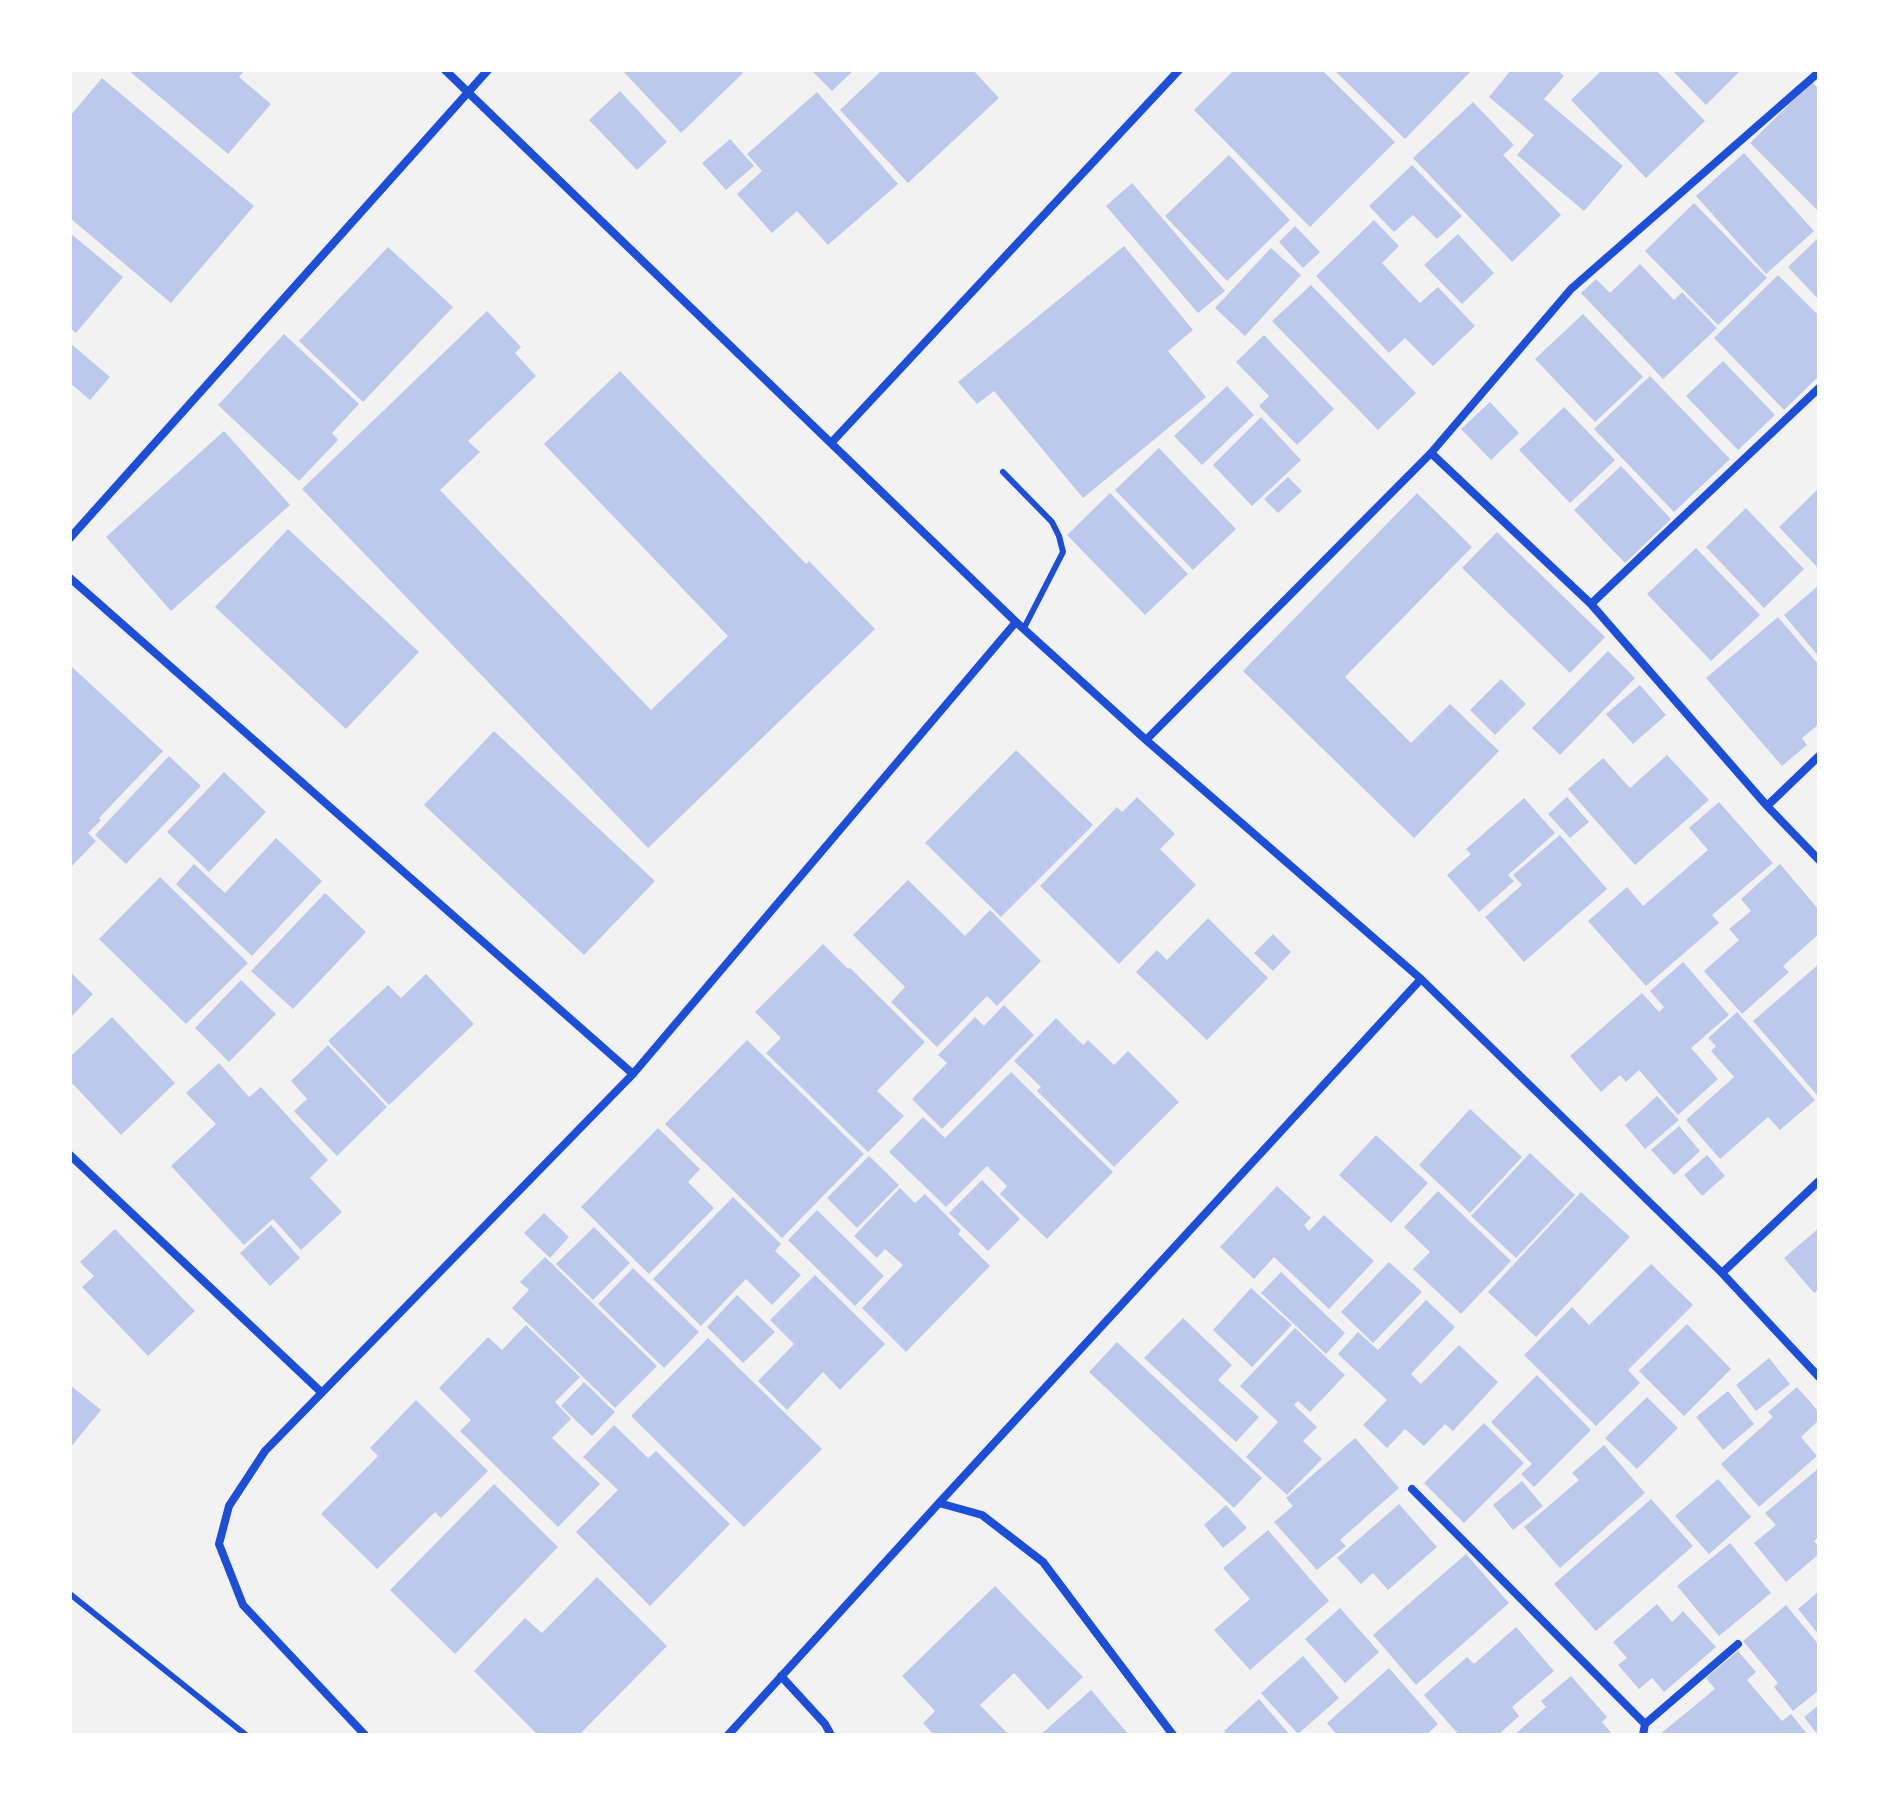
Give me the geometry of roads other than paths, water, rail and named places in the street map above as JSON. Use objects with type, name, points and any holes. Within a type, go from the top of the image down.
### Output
[{"type":"street","points":[[445,70],[1020,625],[1146,740],[1421,979],[1722,1273],[1819,1377]]},
{"type":"street","points":[[70,538],[488,70]]},
{"type":"street","points":[[832,442],[1179,70]]},
{"type":"street","points":[[1146,740],[1431,453],[1571,289],[1819,72]]},
{"type":"street","points":[[1591,604],[1819,388]]},
{"type":"street","points":[[1431,453],[1591,604],[1767,806],[1819,860]]},
{"type":"street","points":[[70,578],[633,1074]]},
{"type":"street","points":[[365,1735],[243,1605],[219,1544],[229,1506],[265,1451],[633,1074],[1020,625]]},
{"type":"street","points":[[1767,806],[1819,756]]},
{"type":"street","points":[[728,1735],[1421,979]]},
{"type":"street","points":[[70,1155],[321,1392]]},
{"type":"street","points":[[1722,1273],[1819,1181]]},
{"type":"street","points":[[1412,1489],[1645,1724]]},
{"type":"street","points":[[939,1503],[982,1515],[1043,1562],[1173,1735]]},
{"type":"street","points":[[1643,1735],[1645,1724],[1738,1644]]},
{"type":"street","points":[[781,1676],[825,1724],[831,1735]]},
{"type":"lane","points":[[1003,472],[1052,522],[1063,552],[1020,625]]},
{"type":"lane","points":[[70,1594],[246,1735]]}]
